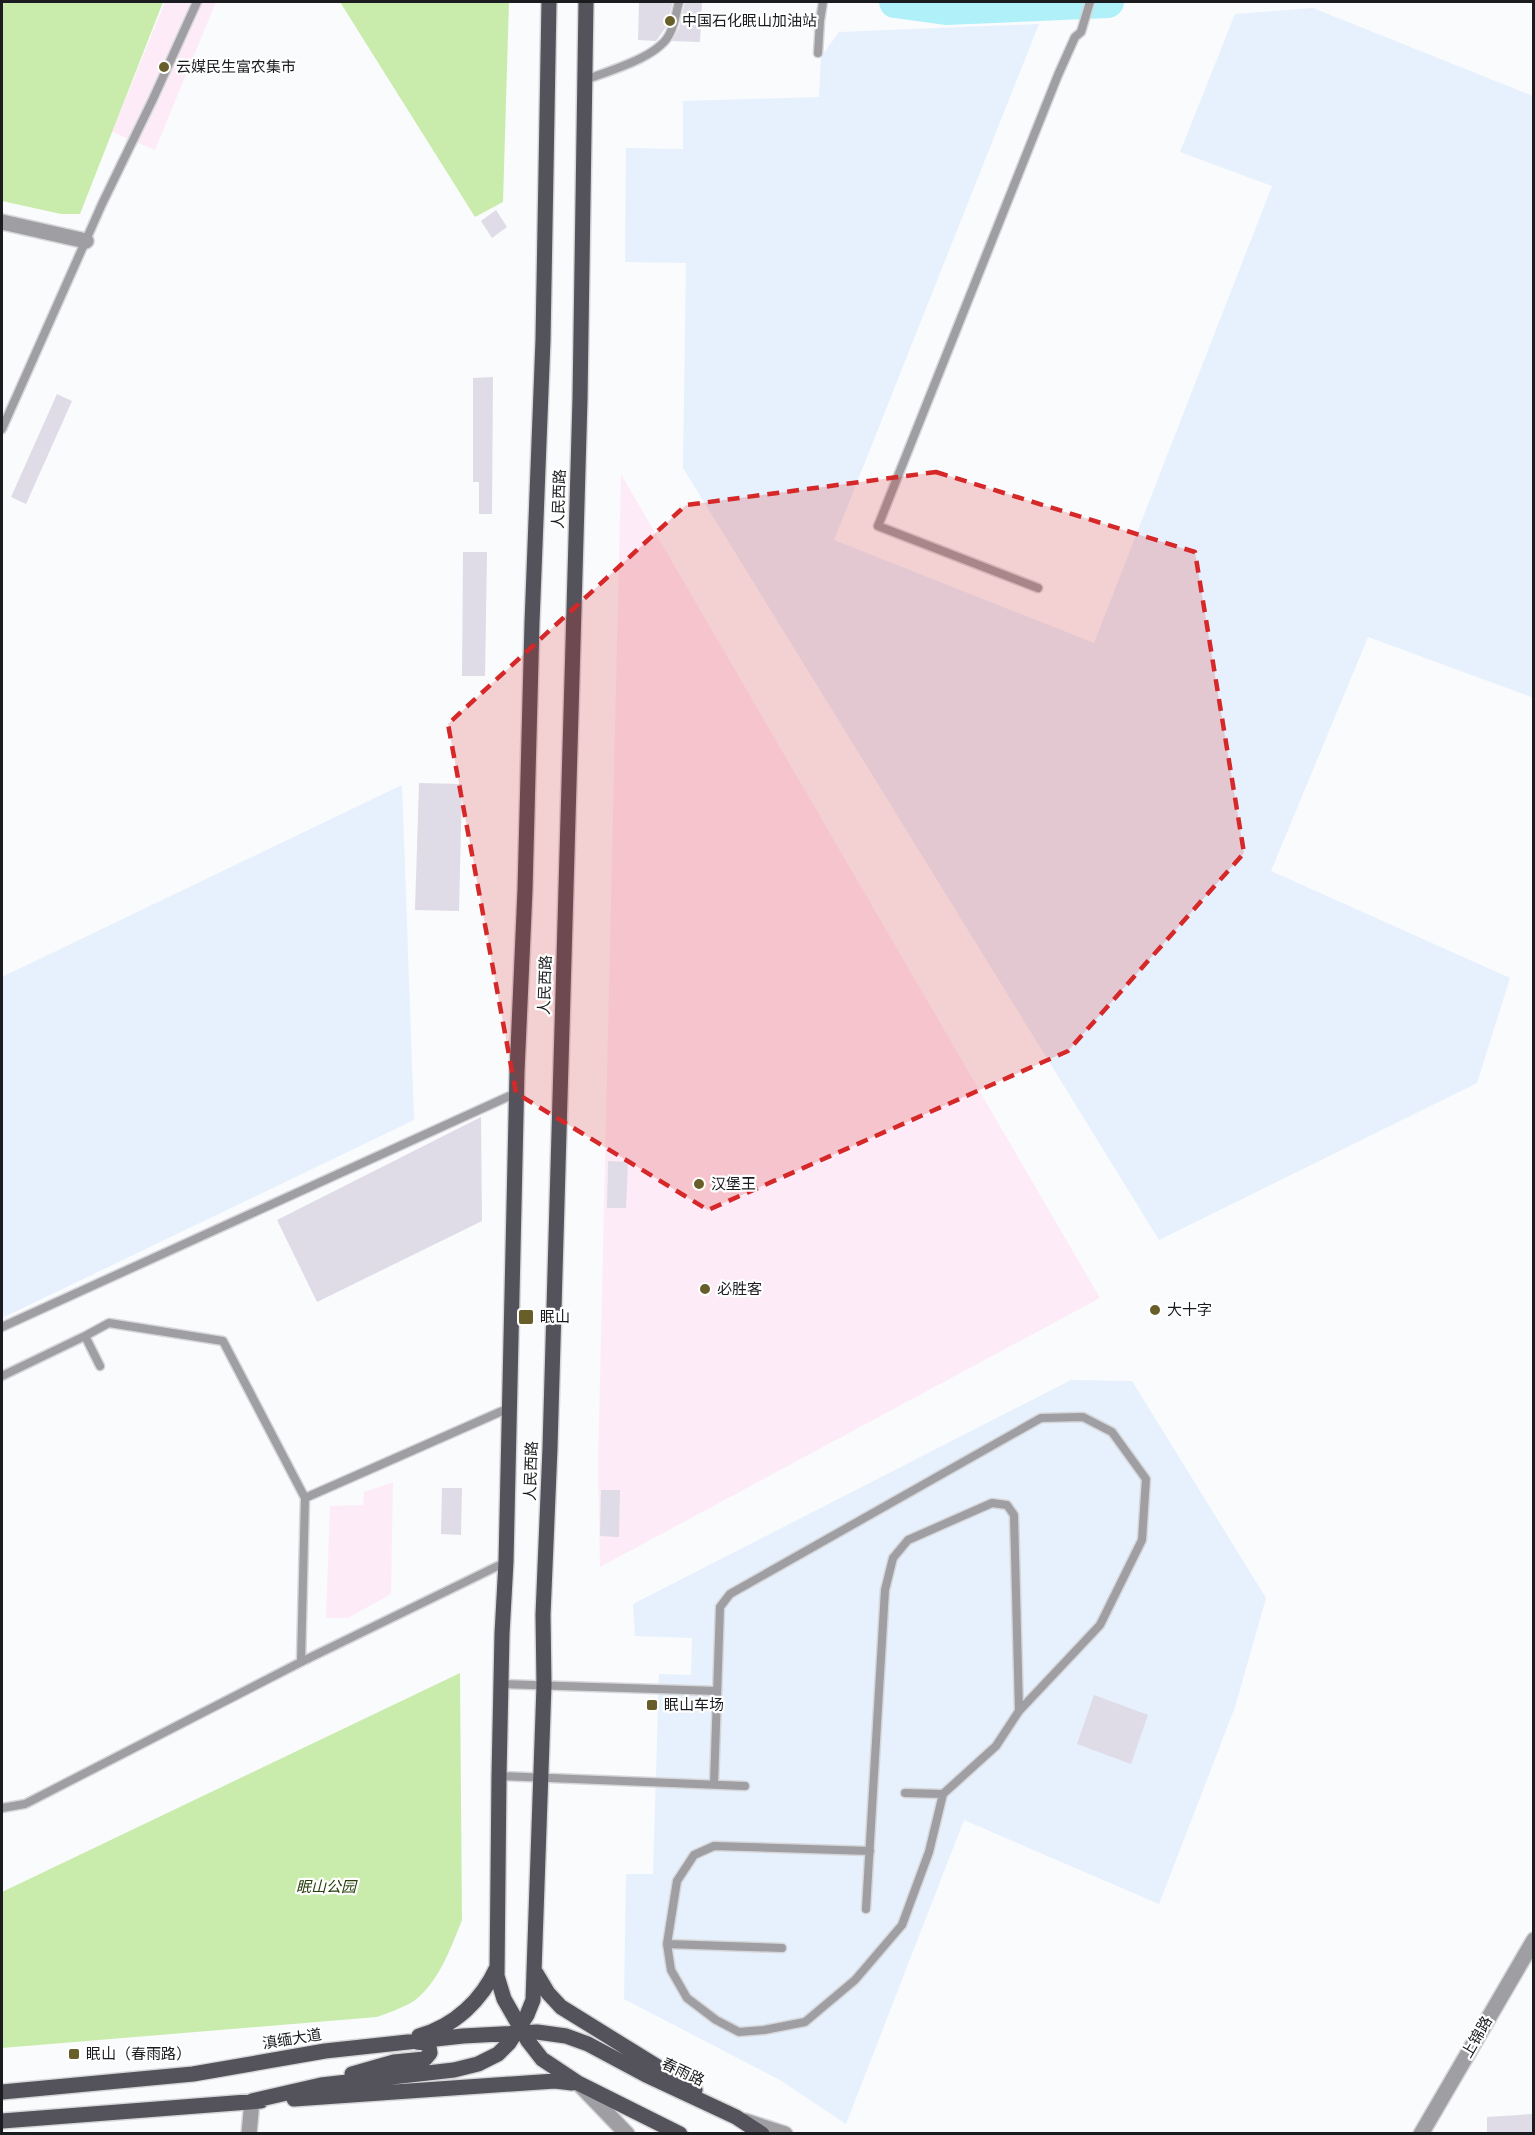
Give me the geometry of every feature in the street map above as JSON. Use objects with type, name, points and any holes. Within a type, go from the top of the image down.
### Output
[{"type":"main road","name":"人民西路","points":[[496,1967],[516,1093],[543,340],[549,2]]},
{"type":"main road","name":"人民西路","points":[[321,2085],[454,2070],[478,2064],[498,2054],[508,2043],[519,2030],[533,2000],[579,434],[586,2]]},
{"type":"main road","points":[[496,1967],[504,1999],[519,2030],[542,2059],[578,2083],[680,2133]]},
{"type":"main road","points":[[387,2045],[423,2035],[454,2020],[475,2003],[488,1986],[496,1967]]},
{"type":"main road","points":[[535,1970],[548,1993],[561,2007],[675,2076],[736,2117]]},
{"type":"main road","name":"滇缅大道","points":[[2,2092],[193,2074],[325,2051],[519,2030],[566,2036],[588,2044]]},
{"type":"main road","points":[[252,2101],[321,2085],[373,2067],[425,2059],[430,2053],[429,2046],[417,2042]]},
{"type":"main road","name":"春雨路","points":[[588,2044],[646,2075],[736,2117],[762,2133]]},
{"type":"main road","points":[[2,2121],[252,2101],[555,2081],[578,2083]]},
{"type":"street","points":[[2,222],[86,241]]},
{"type":"street","name":"上锦路","points":[[1421,2133],[1533,1940]]},
{"type":"street","points":[[578,2083],[627,2133]]},
{"type":"street","points":[[249,2133],[252,2101]]},
{"type":"street","points":[[736,2117],[785,2133]]},
{"type":"lane","points":[[2,429],[197,2]]},
{"type":"lane","points":[[585,80],[622,66],[658,47],[670,34],[679,2]]},
{"type":"lane","points":[[818,53],[823,2]]},
{"type":"lane","points":[[1038,588],[878,526],[1058,75],[1076,37],[1081,32],[1089,5]]},
{"type":"lane","points":[[2,1327],[516,1093]]},
{"type":"lane","points":[[2,1376],[110,1323],[223,1341],[305,1498],[301,1662]]},
{"type":"lane","points":[[86,1336],[100,1366]]},
{"type":"lane","points":[[305,1498],[509,1408]]},
{"type":"lane","points":[[714,1784],[720,1607],[730,1594],[1041,1418],[1083,1417],[1112,1432],[1146,1479],[1142,1540],[1100,1625],[1019,1711],[996,1746],[944,1794],[929,1852],[902,1925],[855,1980],[805,2022],[739,2032],[716,2020],[687,1998],[671,1970],[667,1944],[676,1881],[694,1855],[714,1846],[870,1851]]},
{"type":"lane","points":[[866,1910],[885,1590],[893,1558],[908,1540],[992,1503],[1007,1505],[1014,1515],[1019,1711]]},
{"type":"lane","points":[[2,1808],[26,1804],[301,1662],[506,1562]]},
{"type":"lane","points":[[502,1684],[717,1691]]},
{"type":"lane","points":[[499,1776],[745,1786]]},
{"type":"lane","points":[[905,1793],[944,1794]]},
{"type":"lane","points":[[667,1944],[782,1948]]},
{"type":"highlighted area","points":[[936,472],[1195,552],[1244,853],[1068,1051],[708,1210],[516,1093],[448,724],[686,505]]},
{"type":"shaded area","name":"云媒民生富农集市","points":[[165,2],[216,2],[155,150],[112,132]]},
{"type":"shaded area","points":[[1313,8],[1533,96],[1534,698],[1368,637],[1271,871],[1510,978],[1477,1083],[1159,1240],[683,468],[686,263],[625,262],[626,148],[683,149],[683,101],[819,97],[821,57],[839,32],[1039,24],[834,540],[1094,643],[1272,186],[1180,152],[1235,14]]},
{"type":"shaded area","points":[[621,474],[1100,1298],[600,1567],[598,1465]]},
{"type":"shaded area","points":[[402,785],[414,1120],[2,1318],[2,977]]},
{"type":"shaded area","points":[[1071,1380],[1132,1381],[1266,1598],[1235,1707],[1159,1904],[964,1820],[846,2124],[780,2080],[624,1999],[626,1874],[653,1874],[659,1674],[691,1675],[692,1638],[635,1636],[633,1604]]},
{"type":"shaded area","points":[[393,1482],[391,1594],[348,1618],[326,1618],[330,1506],[363,1505],[364,1492]]},
{"type":"green space","points":[[2,2],[163,2],[80,214],[61,214],[2,201]]},
{"type":"green space","points":[[340,2],[509,2],[503,202],[475,217]]},
{"type":"green space","name":"眠山公园","points":[[460,1673],[462,1920],[442,1967],[419,1997],[405,2006],[377,2017],[2,2048],[2,1892]]},
{"type":"building","points":[[639,2],[673,2],[666,27],[656,41],[638,40]]},
{"type":"building","points":[[685,2],[702,2],[700,42],[672,41],[679,28]]},
{"type":"building","points":[[496,210],[507,227],[492,238],[481,221]]},
{"type":"building","points":[[493,377],[492,514],[479,514],[479,482],[473,482],[473,378]]},
{"type":"building","points":[[57,394],[72,401],[26,504],[11,497]]},
{"type":"building","points":[[463,552],[487,552],[485,676],[462,676]]},
{"type":"building","points":[[419,783],[462,784],[459,911],[415,910]]},
{"type":"building","points":[[481,1117],[482,1221],[317,1302],[277,1220]]},
{"type":"building","points":[[608,1161],[628,1162],[626,1208],[607,1208]]},
{"type":"building","points":[[442,1488],[462,1488],[461,1535],[441,1534]]},
{"type":"building","points":[[601,1490],[620,1490],[619,1537],[600,1536]]},
{"type":"building","points":[[1094,1695],[1148,1715],[1131,1764],[1077,1744]]},
{"type":"building","points":[[1533,2114],[1533,2133],[1487,2133],[1487,2117]]},
{"type":"waterway","points":[[895,2],[946,9],[1108,2]]},
{"type":"place","name":"中国石化眠山加油站","points":[[670,21]]},
{"type":"place","name":"云媒民生富农集市","points":[[164,67]]},
{"type":"place","name":"汉堡王","points":[[699,1184]]},
{"type":"place","name":"必胜客","points":[[705,1289]]},
{"type":"place","name":"大十字","points":[[1155,1310]]},
{"type":"place","name":"眠山","points":[[526,1317]]},
{"type":"place","name":"眠山车场","points":[[652,1705]]},
{"type":"place","name":"眠山（春雨路）","points":[[74,2054]]}]
